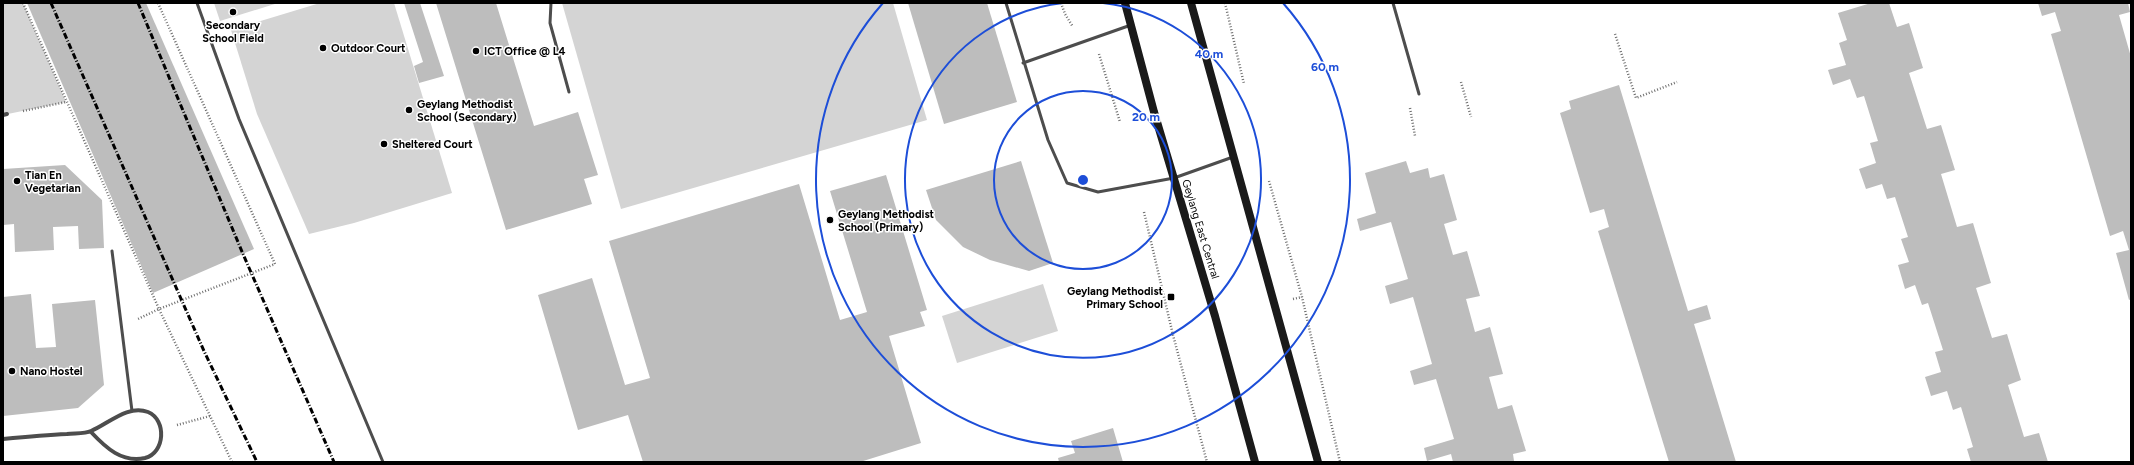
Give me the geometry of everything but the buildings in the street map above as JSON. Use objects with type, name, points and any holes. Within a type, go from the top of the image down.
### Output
[{"type":"main road","name":"Geylang East Central","points":[[1125,3],[1154,112],[1215,316],[1255,462]]},
{"type":"main road","points":[[1191,3],[1235,156],[1318,462]]},
{"type":"street","points":[[3,439],[91,432],[108,421],[132,411],[148,412],[154,418],[161,429],[161,441],[159,449],[150,457],[137,459],[123,457],[112,452],[91,432]]},
{"type":"lane","points":[[197,3],[240,119],[384,462]]},
{"type":"lane","points":[[551,3],[550,23],[569,92]]},
{"type":"lane","points":[[1006,3],[1023,63],[1048,140],[1067,183],[1098,192],[1174,178],[1235,156]]},
{"type":"lane","points":[[1393,3],[1419,94]]},
{"type":"lane","points":[[1023,63],[1131,25]]},
{"type":"lane","points":[[112,251],[132,411]]},
{"type":"path","points":[[23,3],[159,309],[232,462]]},
{"type":"path","points":[[134,321],[159,309],[276,264],[158,3]]},
{"type":"path","points":[[1061,3],[1065,14],[1073,27],[1092,39],[1120,122]]},
{"type":"path","points":[[1225,3],[1244,84]]},
{"type":"path","points":[[1615,34],[1636,98],[1677,82]]},
{"type":"path","points":[[1461,82],[1471,117]]},
{"type":"path","points":[[5,115],[66,102]]},
{"type":"path","points":[[1409,106],[1416,136]]},
{"type":"path","points":[[1269,181],[1302,297],[1340,462]]},
{"type":"path","points":[[1144,212],[1207,462]]},
{"type":"path","points":[[161,429],[210,416]]},
{"type":"shaded area","points":[[3,3],[23,3],[66,102],[3,115]]},
{"type":"shaded area","name":"Secondary School Field","points":[[214,3],[278,3],[220,21]]},
{"type":"shaded area","points":[[320,3],[394,3],[452,193],[354,223],[309,234],[257,114],[231,30]]},
{"type":"shaded area","points":[[562,3],[893,3],[927,120],[621,209]]},
{"type":"shaded area","points":[[1043,284],[1058,331],[957,363],[942,316]]},
{"type":"railway","points":[[51,3],[204,351],[257,462]]},
{"type":"railway","points":[[138,3],[243,254],[334,462]]},
{"type":"place","name":"Secondary School Field","points":[[233,12]]},
{"type":"place","name":"Outdoor Court","points":[[323,48]]},
{"type":"place","name":"ICT Office @ L4","points":[[476,51]]},
{"type":"place","name":"Geylang Methodist School (Secondary)","points":[[409,110]]},
{"type":"place","name":"Sheltered Court","points":[[384,144]]},
{"type":"place","name":"Tian En Vegetarian","points":[[17,181]]},
{"type":"place","name":"Geylang Methodist School (Primary)","points":[[830,220]]},
{"type":"place","name":"Geylang Methodist Primary School","points":[[1171,297]]},
{"type":"place","name":"Nano Hostel","points":[[12,371]]}]
